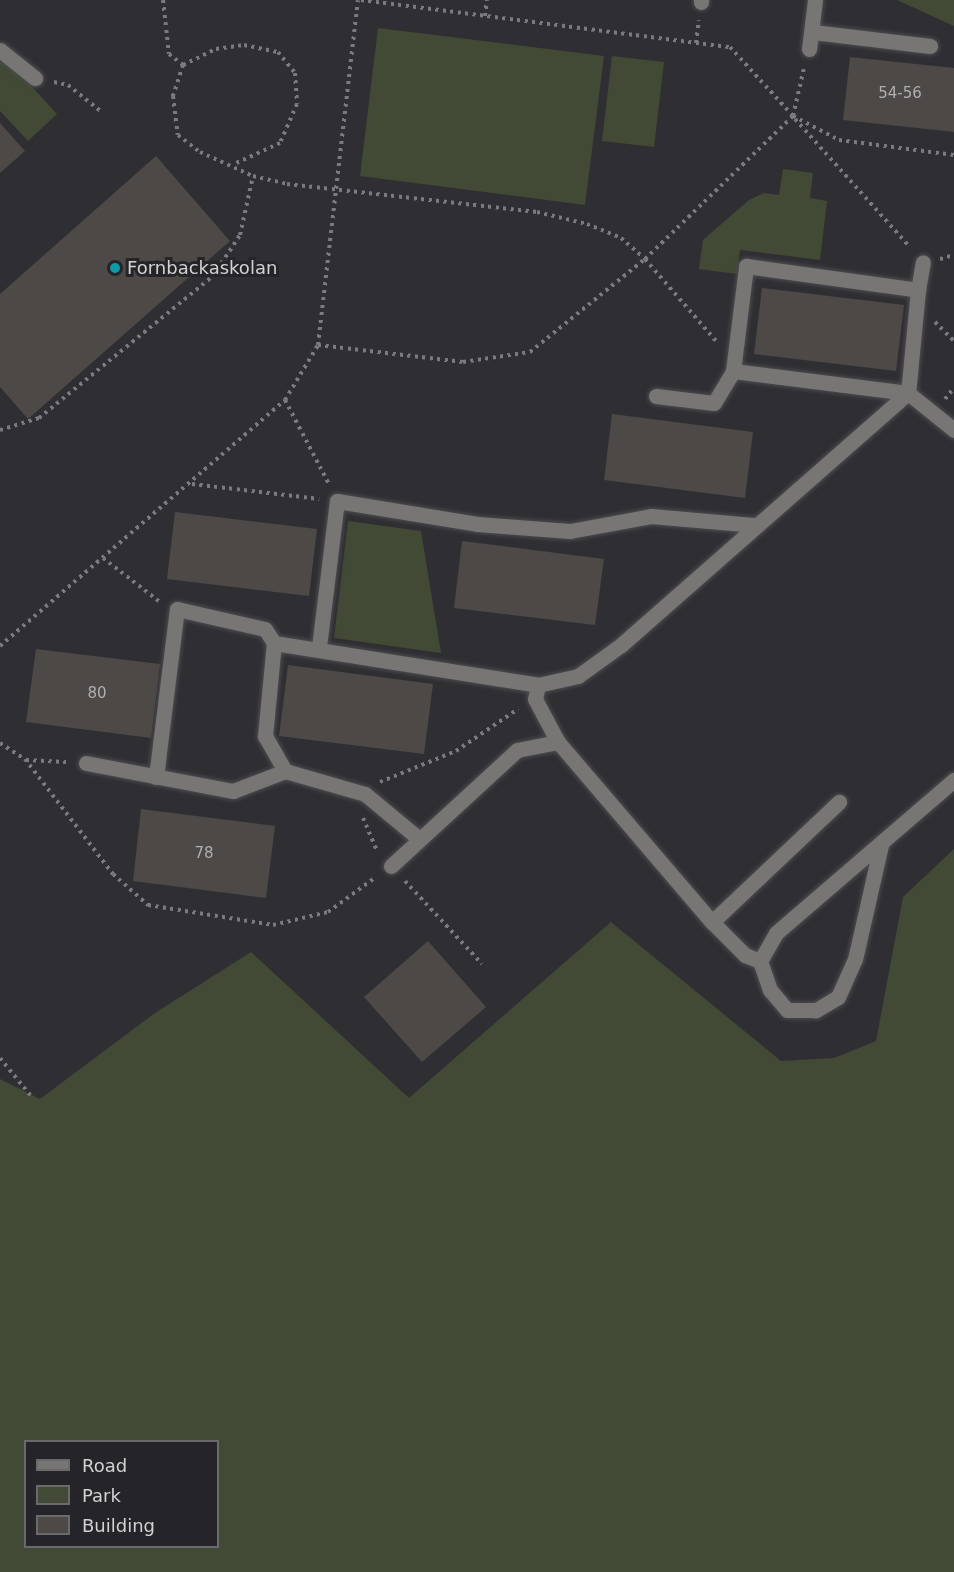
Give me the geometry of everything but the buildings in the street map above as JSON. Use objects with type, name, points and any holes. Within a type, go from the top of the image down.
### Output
[{"type":"street","points":[[809,49],[813,32],[815,0]]},
{"type":"street","points":[[813,32],[930,46]]},
{"type":"street","points":[[0,50],[35,78]]},
{"type":"street","points":[[274,643],[319,647],[536,692],[578,676],[621,645],[753,525],[908,393],[922,262]]},
{"type":"street","points":[[656,396],[714,403],[733,370],[746,266],[918,290]]},
{"type":"street","points":[[733,370],[908,393],[954,430]]},
{"type":"street","points":[[319,647],[337,501],[477,524],[570,531],[651,516],[753,525]]},
{"type":"street","points":[[156,777],[177,609],[265,628],[274,643],[265,736],[285,771]]},
{"type":"street","points":[[536,692],[558,742],[712,922],[745,955],[760,961]]},
{"type":"street","points":[[391,866],[418,838],[517,750],[558,742]]},
{"type":"street","points":[[86,763],[233,791],[285,771],[365,794],[418,838]]},
{"type":"street","points":[[881,845],[855,959],[838,998],[816,1010],[787,1011],[770,990],[760,961],[776,933],[954,780]]},
{"type":"street","points":[[712,922],[839,802]]},
{"type":"path","points":[[164,0],[169,54],[183,65]]},
{"type":"path","points":[[0,646],[192,484],[285,400],[318,345],[334,190],[359,0],[730,47],[922,262],[954,255]]},
{"type":"path","points":[[485,16],[487,0]]},
{"type":"path","points":[[233,164],[280,143],[297,104],[295,73],[278,52],[244,45],[216,48],[183,65],[173,96],[178,135],[200,152],[233,164],[253,176],[334,190],[537,212],[621,238],[645,259],[720,345],[733,370]]},
{"type":"path","points":[[318,345],[463,362],[530,352],[645,259],[793,116],[809,49]]},
{"type":"path","points":[[35,78],[68,85],[103,113]]},
{"type":"path","points":[[793,116],[839,140],[954,155]]},
{"type":"path","points":[[0,430],[39,418],[213,276],[240,235],[253,176]]},
{"type":"path","points":[[285,400],[337,501]]},
{"type":"path","points":[[192,484],[337,501]]},
{"type":"path","points":[[103,558],[152,598],[177,609]]},
{"type":"path","points":[[482,964],[391,866],[363,823],[365,794],[372,785],[456,751],[536,692]]},
{"type":"path","points":[[0,743],[25,759],[113,874],[148,905],[273,925],[328,912],[391,866]]},
{"type":"path","points":[[25,759],[86,763]]},
{"type":"path","points":[[0,1058],[31,1096]]},
{"type":"green space","points":[[897,0],[954,0],[954,26]]},
{"type":"green space","points":[[378,28],[604,56],[585,205],[360,176]]},
{"type":"green space","points":[[0,52],[57,114],[28,141],[0,111]]},
{"type":"green space","points":[[612,56],[664,62],[654,147],[602,141]]},
{"type":"green space","points":[[783,169],[813,173],[810,198],[827,201],[820,260],[740,250],[737,274],[699,269],[703,240],[749,200],[764,193],[779,195]]},
{"type":"green space","points":[[348,521],[421,531],[441,653],[334,638]]},
{"type":"green space","points":[[954,849],[954,1572],[0,1572],[0,1079],[40,1099],[155,1013],[251,952],[409,1098],[611,922],[781,1061],[834,1058],[876,1041],[903,897]]},
{"type":"place","name":"Fornbackaskolan","points":[[115,268]]}]
